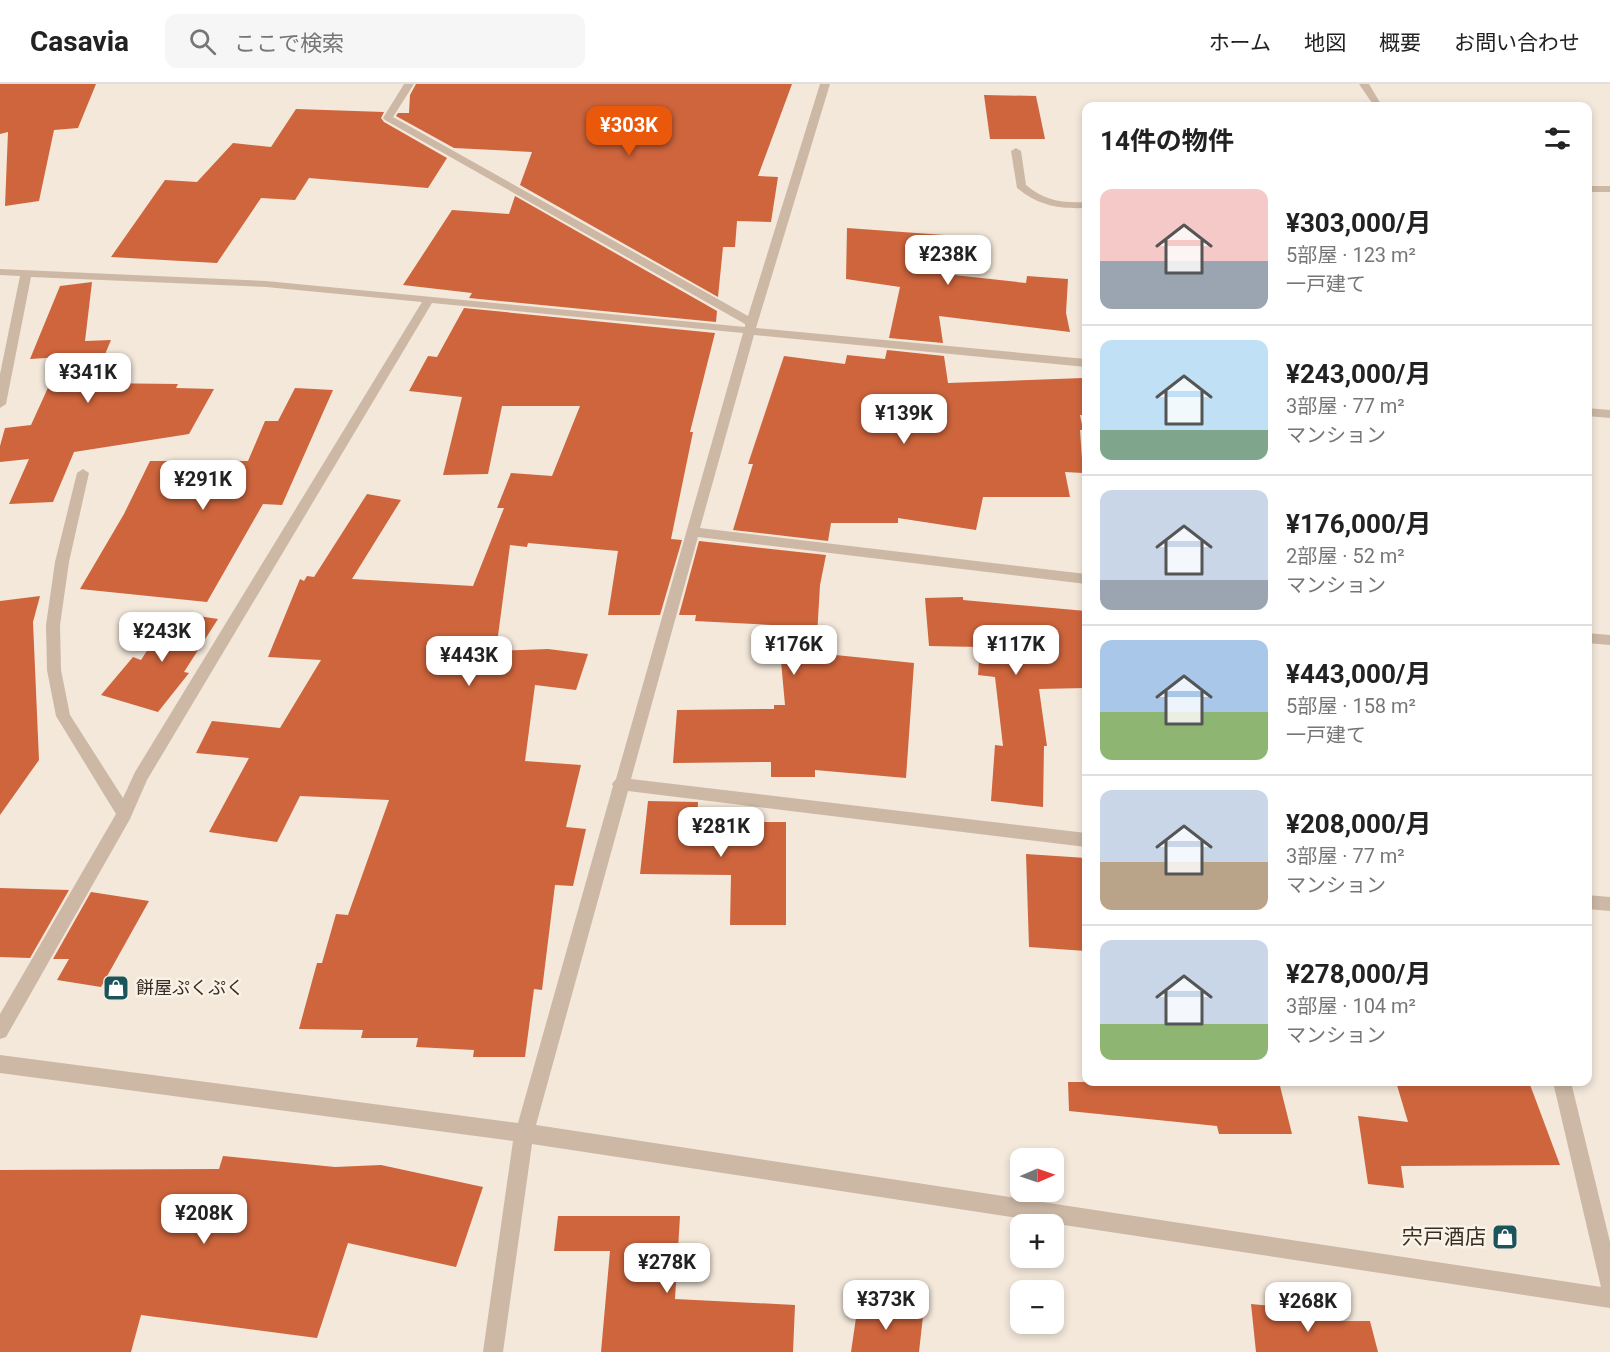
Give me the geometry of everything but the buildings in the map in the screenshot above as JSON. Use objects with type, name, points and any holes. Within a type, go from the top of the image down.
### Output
[{"type":"street","points":[[410,84],[388,118],[750,327]]},
{"type":"street","points":[[493,1352],[524,1133],[750,327],[825,84]]},
{"type":"street","points":[[1364,84],[1375,102]]},
{"type":"street","points":[[1016,151],[1021,186],[1036,200],[1059,206],[1082,205]]},
{"type":"street","points":[[1592,189],[1610,189]]},
{"type":"street","points":[[0,272],[266,285],[428,301],[750,327],[1082,363]]},
{"type":"street","points":[[0,404],[26,273]]},
{"type":"street","points":[[0,1031],[124,814],[140,777],[428,301]]},
{"type":"street","points":[[1592,412],[1610,414]]},
{"type":"street","points":[[83,473],[62,562],[52,625],[54,670],[63,716],[124,814]]},
{"type":"street","points":[[694,532],[1082,579]]},
{"type":"street","points":[[1592,638],[1610,640]]},
{"type":"street","points":[[620,784],[1082,840]]},
{"type":"street","points":[[1592,902],[1610,904]]},
{"type":"street","points":[[0,1064],[524,1133],[1610,1298]]},
{"type":"street","points":[[1563,1086],[1610,1283]]},
{"type":"place","name":"餅屋ぷくぷく","points":[[116,988]]},
{"type":"place","name":"宍戸酒店","points":[[1505,1237]]}]
